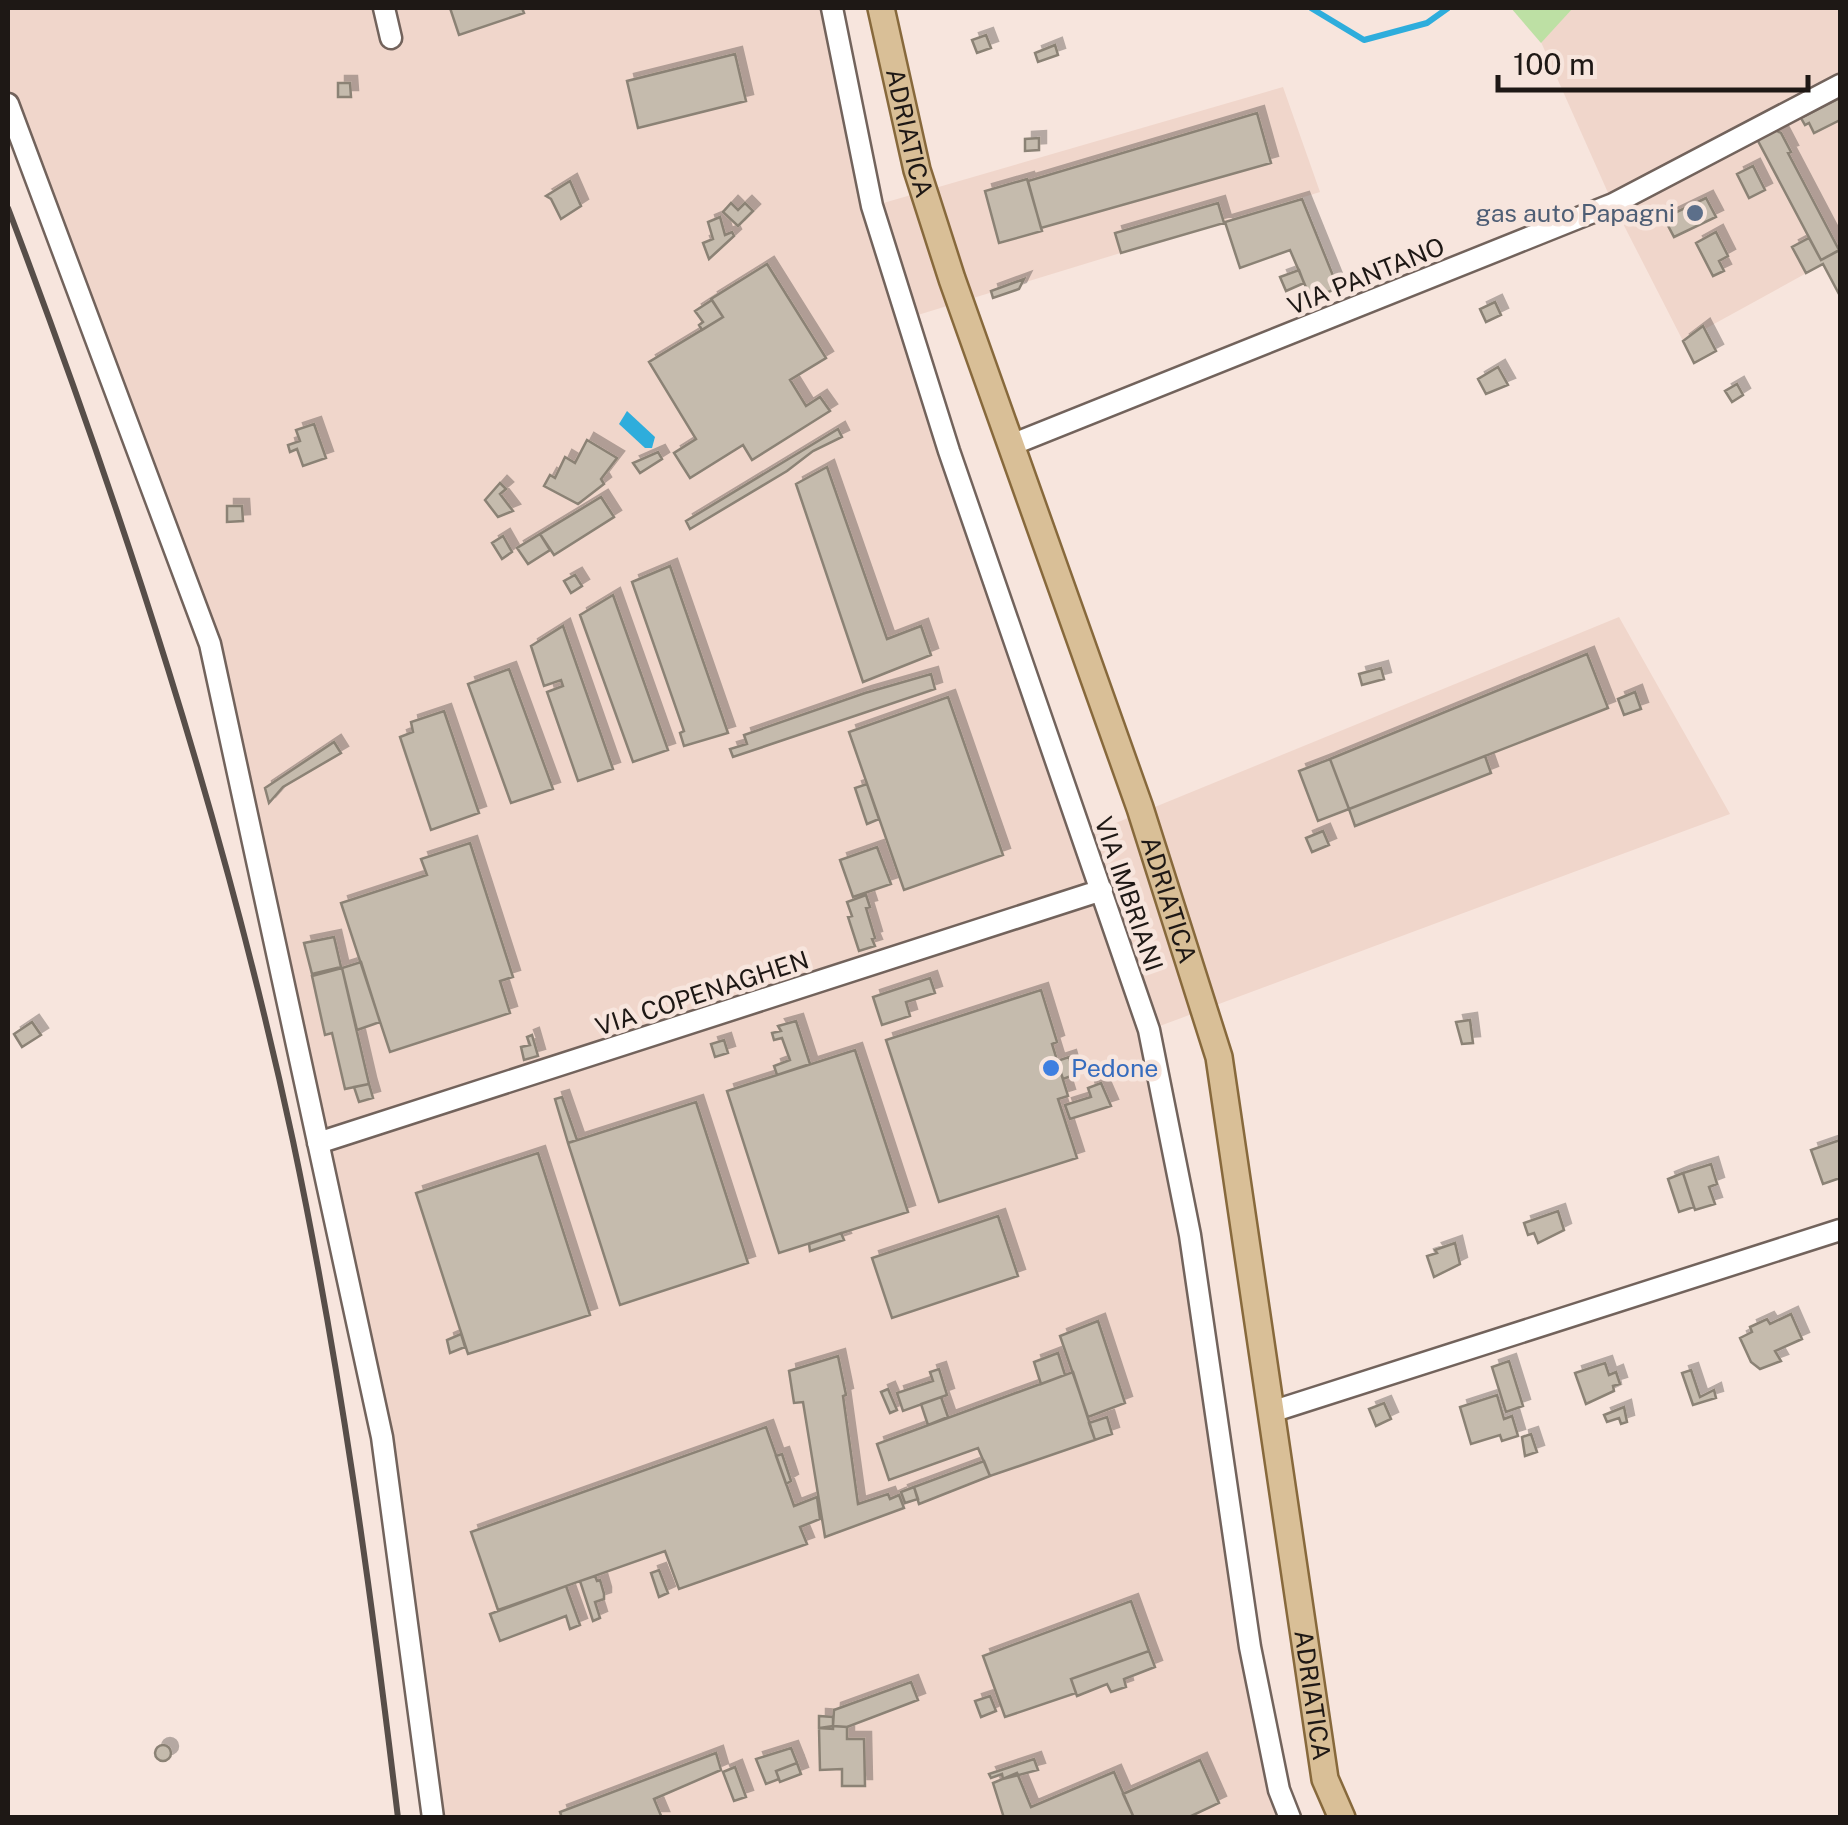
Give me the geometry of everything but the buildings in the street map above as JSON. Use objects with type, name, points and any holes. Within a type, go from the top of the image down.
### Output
[{"type":"main road","name":"ADRIATICA","points":[[881,8],[917,170],[1140,808],[1219,1057],[1325,1779],[1342,1818]]},
{"type":"street","points":[[384,8],[391,38]]},
{"type":"street","name":"VIA IMBRIANI","points":[[832,8],[872,206],[948,451],[1148,1030],[1190,1236],[1250,1647],[1278,1790],[1290,1818]]},
{"type":"street","name":"VIA PANTANO","points":[[1011,445],[1613,204],[1840,85]]},
{"type":"street","points":[[8,104],[210,644],[382,1437],[433,1818]]},
{"type":"street","name":"VIA COPENAGHEN","points":[[318,1143],[1102,890]]},
{"type":"street","points":[[1271,1412],[1840,1230]]},
{"type":"shaded area","points":[[8,8],[832,8],[873,206],[1283,87],[1320,192],[908,318],[1084,836],[1619,617],[1730,814],[1149,1030],[1250,1647],[1290,1817],[433,1817],[382,1437],[210,644],[8,104]]},
{"type":"shaded area","points":[[1559,8],[1840,8],[1840,297],[1823,264],[1683,341],[1613,204],[1537,33]]},
{"type":"green space","points":[[1511,8],[1573,8],[1541,43]]},
{"type":"water","points":[[627,411],[655,437],[652,448],[645,448],[619,424]]},
{"type":"waterway","points":[[1311,8],[1364,40],[1427,23],[1448,8]]},
{"type":"railway","points":[[8,208],[91,437],[168,669],[266,1022],[310,1225],[340,1393],[398,1818]]},
{"type":"place","name":"gas auto Papagni","points":[[1695,213]]},
{"type":"place","name":"Pedone","points":[[1051,1068]]}]
